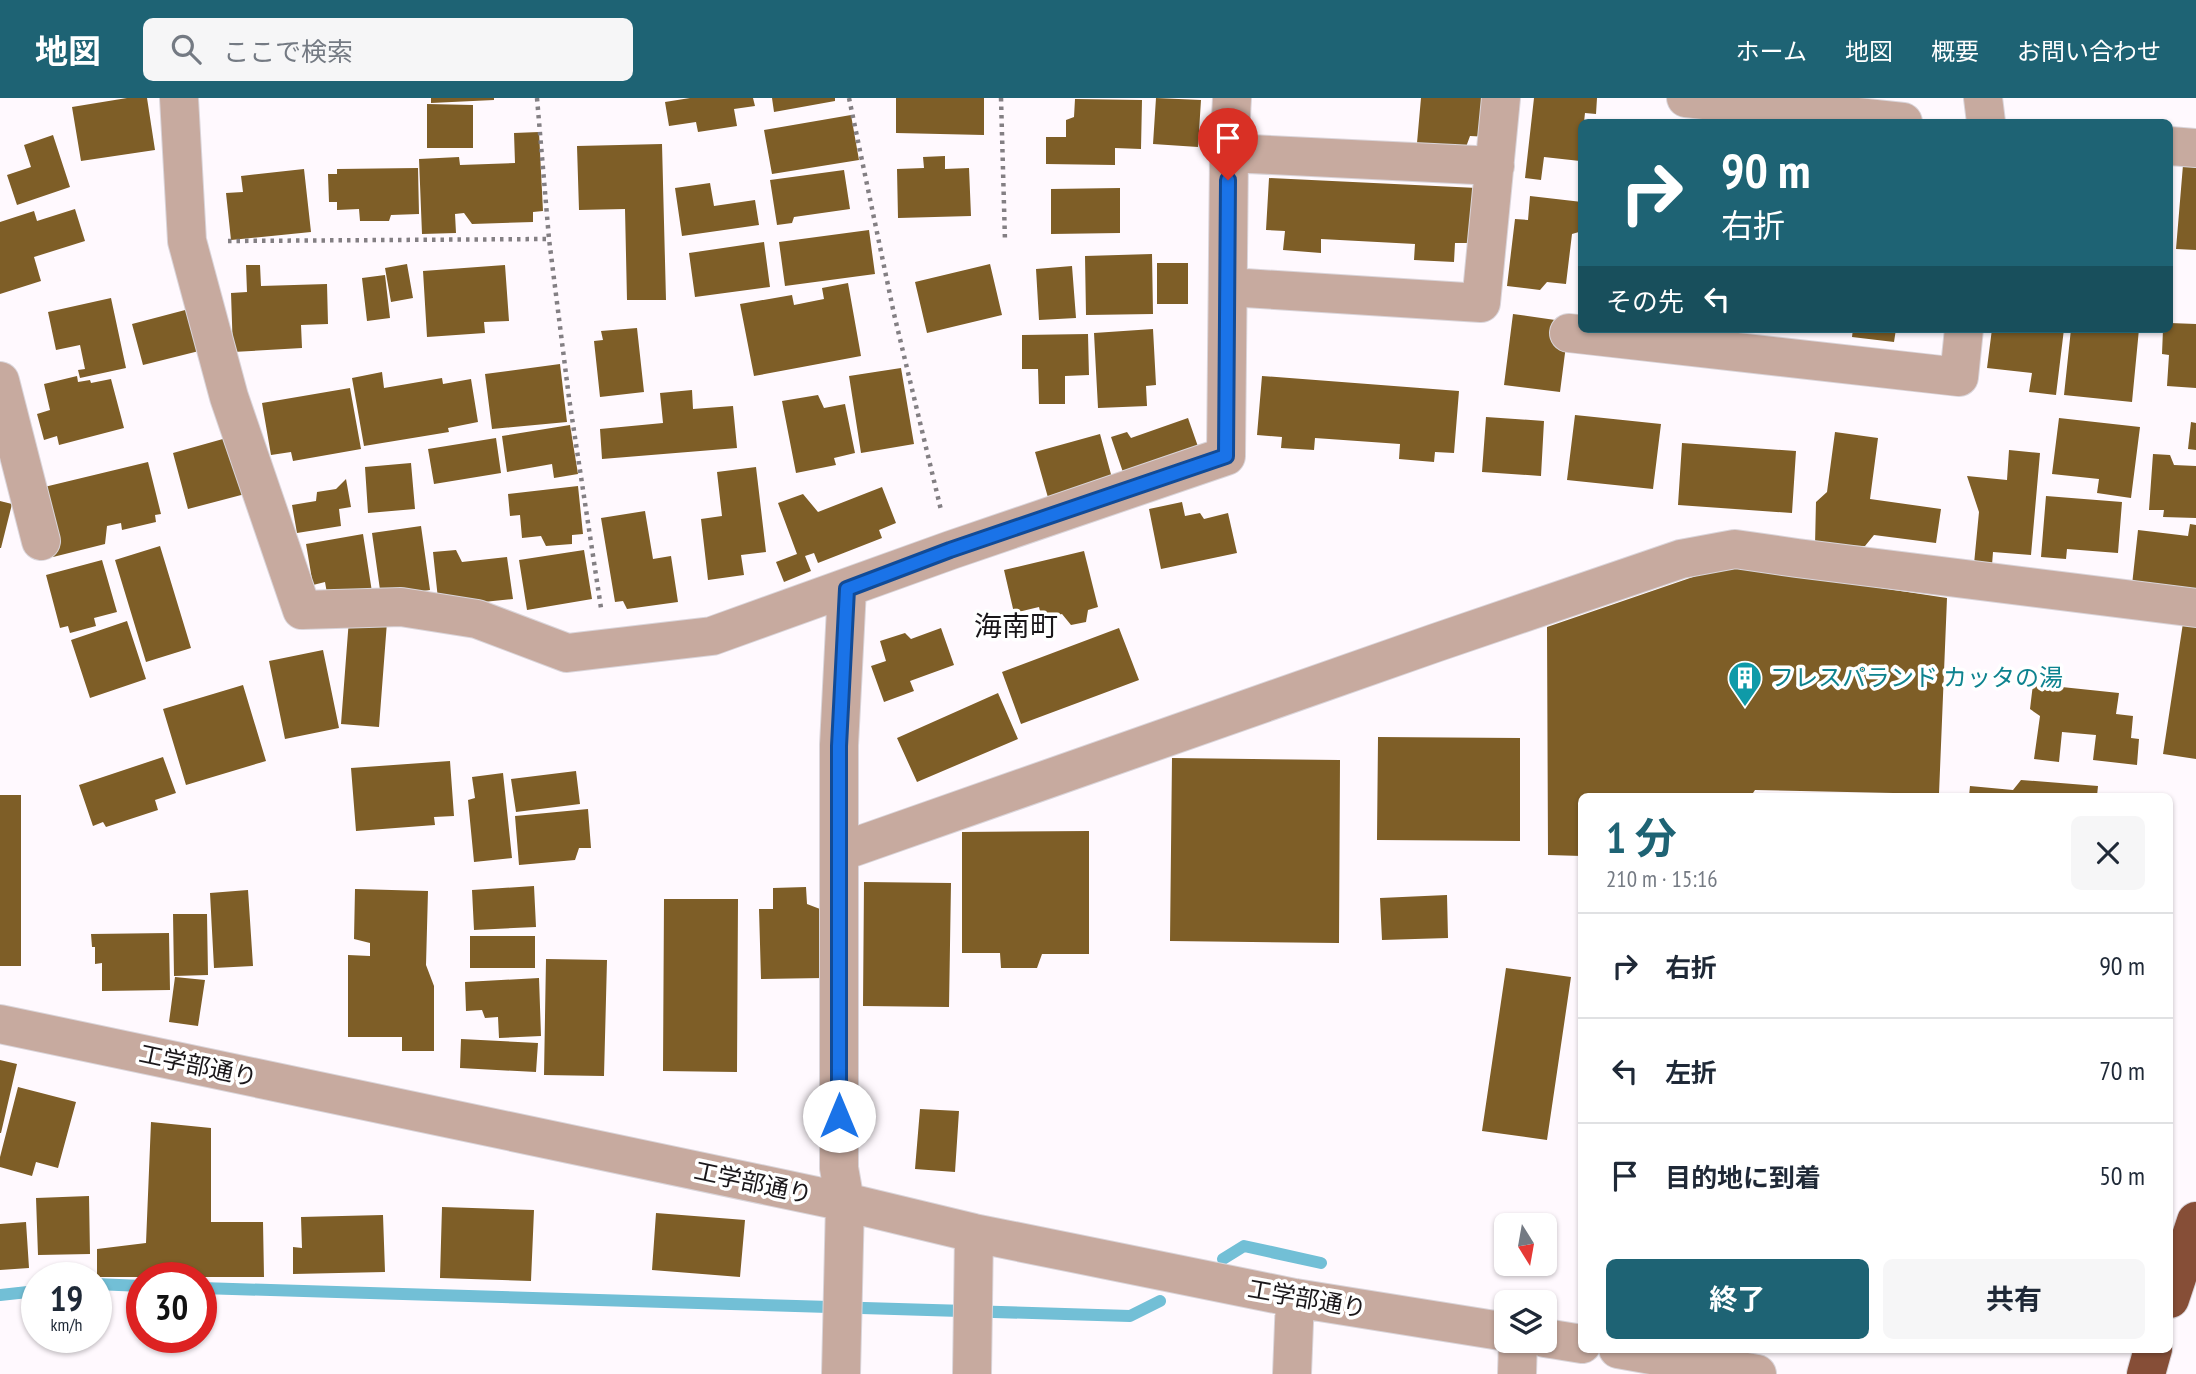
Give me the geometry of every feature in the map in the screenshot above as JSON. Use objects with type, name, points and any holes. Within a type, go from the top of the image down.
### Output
[{"type":"highway","points":[[2173,1290],[2196,1221]]},
{"type":"highway","points":[[2146,1374],[2153,1353]]},
{"type":"street","points":[[179,98],[187,242],[229,397],[302,610],[401,607],[477,619],[567,653],[712,636],[950,550],[1226,456],[1228,153],[1232,98]]},
{"type":"street","points":[[1228,287],[1481,303],[1501,98]]},
{"type":"street","points":[[1686,98],[1876,119]]},
{"type":"street","points":[[1983,98],[1986,119]]},
{"type":"street","points":[[2173,146],[2196,148]]},
{"type":"street","points":[[1228,153],[1495,166]]},
{"type":"street","points":[[1569,333],[1959,377],[1964,333]]},
{"type":"street","points":[[0,381],[41,541]]},
{"type":"street","points":[[840,852],[1435,642],[1681,559],[1735,549],[2196,608]]},
{"type":"street","points":[[841,1374],[845,1202],[839,1168],[839,746],[847,589]]},
{"type":"street","name":"工学部通り","points":[[0,1024],[845,1202],[974,1233],[1295,1298],[1494,1330]]},
{"type":"street","points":[[972,1374],[974,1233]]},
{"type":"street","points":[[1292,1374],[1295,1298]]},
{"type":"street","points":[[1557,1340],[1578,1343]]},
{"type":"street","points":[[1517,1374],[1518,1353]]},
{"type":"street","points":[[1640,1353],[1757,1374]]},
{"type":"path","points":[[537,98],[549,239],[569,398],[603,621]]},
{"type":"path","points":[[849,98],[894,314],[950,550]]},
{"type":"path","points":[[1001,98],[1004,241]]},
{"type":"path","points":[[187,242],[549,239]]},
{"type":"building","points":[[127,98],[147,98],[155,150],[81,161],[72,107]]},
{"type":"building","points":[[431,98],[494,98],[494,100],[431,103]]},
{"type":"building","points":[[690,98],[753,98],[755,106],[734,109],[737,126],[698,132],[696,122],[669,126],[665,102]]},
{"type":"building","points":[[772,98],[835,98],[835,101],[774,112]]},
{"type":"building","points":[[896,98],[984,98],[984,135],[896,133]]},
{"type":"building","points":[[1156,98],[1201,100],[1198,147],[1153,144]]},
{"type":"building","points":[[1421,98],[1494,98],[1490,137],[1470,136],[1466,147],[1417,143]]},
{"type":"building","points":[[1534,98],[1597,98],[1596,114],[1585,113],[1584,119],[1578,119],[1578,161],[1544,157],[1541,180],[1525,178]]},
{"type":"building","points":[[1075,99],[1142,100],[1141,149],[1115,148],[1115,165],[1046,164],[1046,137],[1066,137],[1066,120],[1074,117]]},
{"type":"building","points":[[427,104],[473,105],[473,148],[427,148]]},
{"type":"building","points":[[851,115],[859,160],[772,174],[764,130]]},
{"type":"building","points":[[539,132],[543,211],[533,212],[533,222],[472,224],[464,213],[455,214],[456,233],[422,234],[419,159],[459,157],[460,165],[515,163],[514,133]]},
{"type":"building","points":[[53,135],[70,187],[17,205],[7,175],[31,167],[24,145]]},
{"type":"building","points":[[662,144],[666,300],[627,300],[625,209],[579,210],[577,146]]},
{"type":"building","points":[[945,156],[945,169],[969,168],[971,216],[898,218],[897,169],[924,168],[923,157]]},
{"type":"building","points":[[2183,165],[2196,166],[2196,250],[2176,249]]},
{"type":"building","points":[[418,168],[419,214],[391,215],[389,221],[360,221],[359,209],[337,210],[337,202],[329,202],[328,174],[337,174],[337,169]]},
{"type":"building","points":[[304,169],[311,232],[231,240],[226,193],[243,192],[241,176]]},
{"type":"building","points":[[844,170],[850,209],[794,217],[792,223],[777,225],[770,180]]},
{"type":"building","points":[[1269,178],[1477,188],[1474,243],[1455,243],[1454,262],[1414,260],[1415,244],[1321,239],[1321,253],[1283,250],[1285,231],[1266,230]]},
{"type":"building","points":[[710,183],[714,206],[755,200],[759,225],[682,236],[675,188]]},
{"type":"building","points":[[1120,188],[1120,233],[1051,234],[1051,189]]},
{"type":"building","points":[[1530,196],[1578,202],[1578,232],[1572,234],[1566,284],[1547,282],[1540,290],[1507,286],[1515,219],[1528,220]]},
{"type":"building","points":[[75,209],[85,241],[34,257],[41,281],[0,294],[0,222],[34,211],[37,221]]},
{"type":"building","points":[[869,230],[875,274],[785,286],[779,242]]},
{"type":"building","points":[[764,242],[770,287],[695,297],[689,253]]},
{"type":"building","points":[[1152,254],[1153,314],[1086,315],[1085,256]]},
{"type":"building","points":[[1157,263],[1188,263],[1188,304],[1157,304]]},
{"type":"building","points":[[407,264],[413,298],[391,302],[385,268]]},
{"type":"building","points":[[990,264],[1002,315],[927,333],[915,282]]},
{"type":"building","points":[[246,265],[260,265],[261,286],[327,284],[328,324],[301,325],[302,348],[233,352],[231,293],[247,292]]},
{"type":"building","points":[[505,265],[509,321],[484,322],[485,333],[427,337],[423,271]]},
{"type":"building","points":[[1072,266],[1076,318],[1039,320],[1036,269]]},
{"type":"building","points":[[385,275],[390,318],[367,321],[362,278]]},
{"type":"building","points":[[848,283],[861,356],[754,376],[740,304],[792,295],[794,305],[824,299],[822,288]]},
{"type":"building","points":[[111,298],[126,368],[80,378],[78,370],[85,369],[80,345],[56,350],[48,312]]},
{"type":"building","points":[[189,309],[199,351],[143,365],[132,324]]},
{"type":"building","points":[[1513,314],[1569,322],[1560,392],[1504,385]]},
{"type":"building","points":[[2173,323],[2196,324],[2196,388],[2167,386],[2169,355],[2162,354],[2163,333],[2173,333]]},
{"type":"building","points":[[637,328],[644,392],[600,397],[594,341],[603,340],[601,331]]},
{"type":"building","points":[[1153,329],[1156,385],[1146,386],[1147,406],[1098,408],[1094,333]]},
{"type":"building","points":[[1852,333],[1895,333],[1894,342],[1852,337]]},
{"type":"building","points":[[1991,333],[2064,333],[2056,395],[2029,392],[2032,373],[1987,368]]},
{"type":"building","points":[[2071,333],[2139,333],[2132,402],[2064,395]]},
{"type":"building","points":[[1088,334],[1089,375],[1065,376],[1065,404],[1039,404],[1038,369],[1022,369],[1022,335]]},
{"type":"building","points":[[560,364],[567,422],[492,429],[485,374]]},
{"type":"building","points":[[901,368],[914,444],[861,453],[849,376]]},
{"type":"building","points":[[382,372],[384,388],[442,378],[443,384],[471,379],[478,422],[448,428],[449,432],[364,446],[352,378]]},
{"type":"building","points":[[77,376],[78,382],[90,380],[91,383],[111,379],[124,428],[59,445],[57,436],[44,440],[37,414],[50,410],[44,384]]},
{"type":"building","points":[[1262,376],[1459,391],[1454,453],[1435,452],[1434,462],[1399,459],[1400,444],[1315,438],[1314,450],[1281,448],[1282,437],[1257,435]]},
{"type":"building","points":[[350,388],[361,449],[293,461],[291,452],[271,455],[262,403]]},
{"type":"building","points":[[692,390],[693,409],[733,406],[737,448],[602,459],[600,429],[663,423],[660,393]]},
{"type":"building","points":[[818,395],[824,408],[845,404],[855,453],[834,458],[836,465],[796,473],[782,401]]},
{"type":"building","points":[[1575,415],[1661,424],[1653,489],[1567,480]]},
{"type":"building","points":[[1486,417],[1544,421],[1541,476],[1482,472]]},
{"type":"building","points":[[1188,418],[1202,458],[1127,484],[1111,437],[1127,432],[1131,438]]},
{"type":"building","points":[[2059,418],[2140,427],[2131,498],[2097,493],[2099,479],[2052,474]]},
{"type":"building","points":[[2191,422],[2196,423],[2196,450],[2188,449]]},
{"type":"building","points":[[570,425],[578,474],[554,478],[552,464],[507,472],[502,436]]},
{"type":"building","points":[[1835,432],[1878,438],[1870,499],[1941,509],[1936,543],[1874,535],[1865,546],[1815,545],[1816,502],[1827,492]]},
{"type":"building","points":[[1100,434],[1115,489],[1049,501],[1035,452]]},
{"type":"building","points":[[230,437],[245,494],[188,509],[173,453]]},
{"type":"building","points":[[496,438],[501,473],[434,484],[428,449]]},
{"type":"building","points":[[1682,443],[1796,451],[1792,513],[1678,505]]},
{"type":"building","points":[[2009,450],[2040,453],[2031,555],[1993,552],[1992,565],[1974,564],[1979,512],[1967,476],[2007,480]]},
{"type":"building","points":[[2153,454],[2170,455],[2174,465],[2196,466],[2196,518],[2163,517],[2164,510],[2149,510]]},
{"type":"building","points":[[148,462],[161,514],[155,515],[156,522],[122,530],[121,523],[107,526],[105,544],[53,557],[36,489]]},
{"type":"building","points":[[411,463],[415,509],[368,513],[365,467]]},
{"type":"building","points":[[756,467],[766,552],[741,555],[744,575],[708,580],[701,519],[722,516],[717,472]]},
{"type":"building","points":[[346,479],[351,507],[339,509],[341,526],[297,533],[292,505],[316,501],[317,492],[336,489]]},
{"type":"building","points":[[578,486],[583,534],[572,535],[572,544],[546,546],[541,536],[522,538],[520,515],[510,516],[508,494]]},
{"type":"building","points":[[882,487],[896,523],[879,530],[882,538],[818,563],[814,553],[805,556],[811,571],[784,582],[776,562],[797,554],[778,503],[803,494],[818,512]]},
{"type":"building","points":[[2046,496],[2122,502],[2118,553],[2067,549],[2066,559],[2041,557]]},
{"type":"building","points":[[0,501],[12,504],[1,548],[0,548]]},
{"type":"building","points":[[1182,502],[1185,516],[1200,513],[1204,519],[1228,513],[1237,553],[1161,569],[1149,509]]},
{"type":"building","points":[[645,511],[653,559],[671,556],[678,602],[627,609],[623,601],[615,602],[601,518]]},
{"type":"building","points":[[2190,524],[2196,525],[2196,593],[2132,585],[2138,530],[2188,536]]},
{"type":"building","points":[[421,526],[430,590],[381,597],[372,533]]},
{"type":"building","points":[[363,534],[372,592],[328,599],[325,582],[313,585],[306,544]]},
{"type":"building","points":[[160,546],[191,648],[146,662],[115,560]]},
{"type":"building","points":[[456,550],[462,562],[507,557],[513,599],[464,604],[438,599],[433,552]]},
{"type":"building","points":[[584,550],[592,599],[527,610],[519,560]]},
{"type":"building","points":[[1084,551],[1098,607],[1088,610],[1086,622],[1071,625],[1062,614],[1042,619],[1039,607],[1014,613],[1004,570]]},
{"type":"building","points":[[102,560],[117,612],[94,618],[96,626],[70,633],[68,626],[60,628],[46,575]]},
{"type":"building","name":"フレスパランド カッタの湯","points":[[1728,565],[1947,598],[1939,793],[1755,790],[1753,793],[1578,793],[1578,856],[1548,855],[1547,627]]},
{"type":"building","points":[[349,619],[387,622],[379,727],[341,724]]},
{"type":"building","points":[[127,621],[146,679],[90,698],[71,640]]},
{"type":"building","points":[[2183,623],[2196,624],[2196,759],[2163,754]]},
{"type":"building","points":[[941,628],[954,665],[910,681],[914,691],[884,702],[871,666],[886,661],[880,641],[905,633],[911,639]]},
{"type":"building","points":[[1119,628],[1139,680],[1021,724],[1002,672]]},
{"type":"building","points":[[323,650],[339,728],[285,739],[269,661]]},
{"type":"building","points":[[2033,684],[2119,693],[2116,714],[2133,716],[2131,738],[2139,739],[2137,765],[2093,760],[2096,735],[2062,732],[2059,762],[2034,759],[2040,716],[2030,709]]},
{"type":"building","points":[[243,685],[266,761],[186,785],[163,709]]},
{"type":"building","points":[[998,693],[1018,739],[917,782],[897,738]]},
{"type":"building","points":[[1378,737],[1520,738],[1520,841],[1377,840]]},
{"type":"building","points":[[163,757],[176,793],[155,800],[158,810],[106,827],[103,822],[93,826],[79,785]]},
{"type":"building","points":[[1172,758],[1340,760],[1339,943],[1170,941]]},
{"type":"building","points":[[450,761],[454,816],[434,817],[435,825],[356,831],[351,768]]},
{"type":"building","points":[[576,771],[580,804],[516,812],[511,779]]},
{"type":"building","points":[[503,773],[512,858],[474,862],[468,800],[475,798],[472,777]]},
{"type":"building","points":[[2021,780],[2098,786],[2097,793],[1969,793],[1970,786],[2013,790]]},
{"type":"building","points":[[0,795],[21,795],[21,966],[0,966]]},
{"type":"building","points":[[588,809],[591,848],[579,848],[575,860],[519,865],[515,816]]},
{"type":"building","points":[[1089,831],[1089,954],[1042,954],[1037,968],[1001,968],[1000,953],[962,953],[962,832]]},
{"type":"building","points":[[864,882],[951,883],[949,1007],[863,1006]]},
{"type":"building","points":[[534,886],[536,927],[474,930],[472,890]]},
{"type":"building","points":[[806,887],[807,904],[820,909],[823,978],[761,979],[759,909],[773,909],[773,888]]},
{"type":"building","points":[[355,889],[428,891],[426,965],[434,986],[434,1051],[402,1051],[402,1037],[348,1037],[348,955],[370,956],[370,943],[354,939]]},
{"type":"building","points":[[248,890],[253,966],[214,968],[210,893]]},
{"type":"building","points":[[1447,895],[1448,938],[1382,940],[1380,898]]},
{"type":"building","points":[[664,899],[738,899],[737,1072],[663,1071]]},
{"type":"building","points":[[173,914],[207,914],[208,975],[174,976]]},
{"type":"building","points":[[169,933],[170,990],[102,991],[102,963],[95,964],[95,947],[92,947],[91,934]]},
{"type":"building","points":[[470,936],[535,936],[535,968],[470,968]]},
{"type":"building","points":[[546,959],[607,960],[604,1076],[544,1075]]},
{"type":"building","points":[[1506,968],[1571,977],[1547,1140],[1482,1131]]},
{"type":"building","points":[[175,977],[205,980],[198,1026],[169,1022]]},
{"type":"building","points":[[539,978],[541,1036],[499,1038],[498,1017],[485,1018],[482,1010],[466,1011],[465,982]]},
{"type":"building","points":[[461,1039],[538,1043],[536,1072],[460,1068]]},
{"type":"building","points":[[0,1060],[17,1064],[1,1133],[0,1133]]},
{"type":"building","points":[[18,1087],[76,1102],[58,1168],[36,1162],[32,1176],[0,1167],[0,1157]]},
{"type":"building","points":[[920,1109],[959,1111],[955,1172],[915,1169]]},
{"type":"building","points":[[151,1122],[211,1128],[211,1222],[263,1222],[264,1277],[217,1277],[217,1262],[126,1262],[126,1277],[112,1277],[112,1262],[97,1262],[97,1249],[146,1243]]},
{"type":"building","points":[[89,1196],[90,1254],[38,1255],[36,1198]]},
{"type":"building","points":[[442,1207],[534,1210],[531,1281],[440,1278]]},
{"type":"building","points":[[656,1213],[745,1220],[740,1277],[652,1270]]},
{"type":"building","points":[[383,1215],[385,1272],[293,1274],[293,1247],[302,1248],[301,1217]]},
{"type":"building","points":[[26,1222],[29,1262],[21,1262],[21,1269],[0,1270],[0,1224]]},
{"type":"waterway","points":[[1223,1259],[1244,1246],[1321,1263]]},
{"type":"waterway","points":[[112,1285],[126,1285]]},
{"type":"waterway","points":[[217,1288],[1130,1316],[1160,1301]]},
{"type":"waterway","points":[[0,1295],[21,1293]]},
{"type":"place","name":"フレスパランド カッタの湯","points":[[1745,708]]},
{"type":"district","name":"海南町","points":[[1016,626]]},
{"type":"route","points":[[839,1116],[839,746],[847,589],[950,550],[1226,456],[1228,180]]}]
